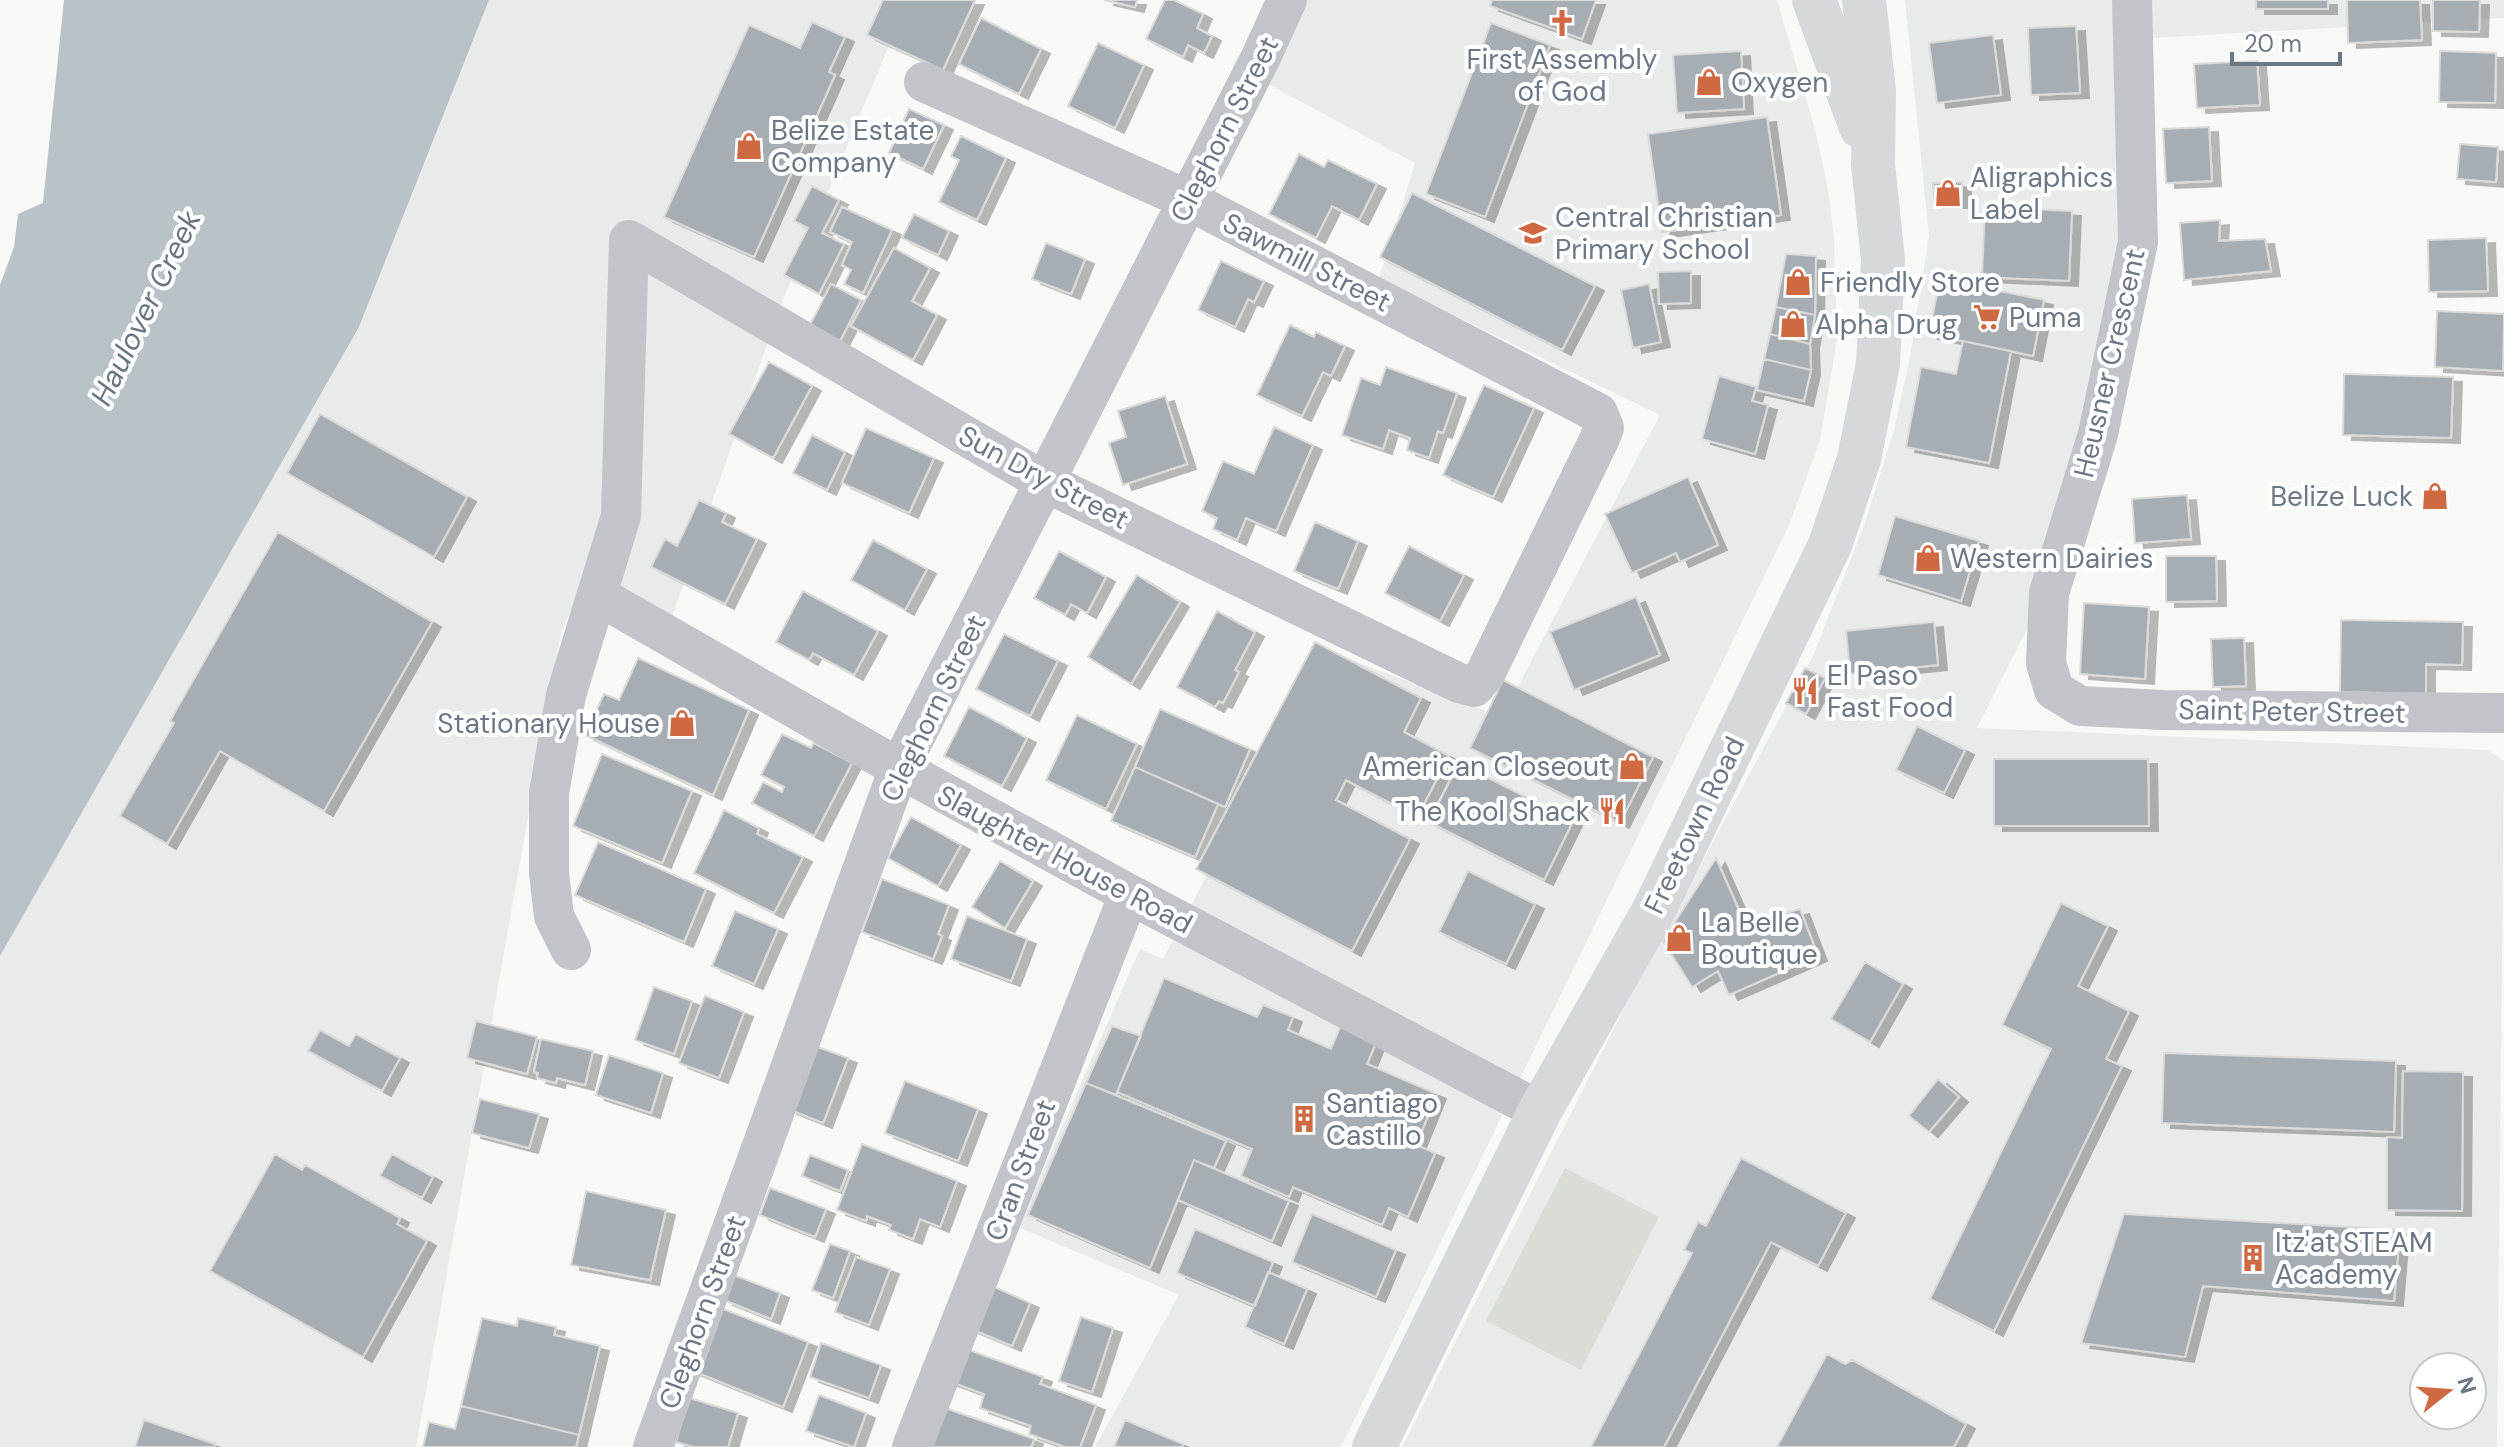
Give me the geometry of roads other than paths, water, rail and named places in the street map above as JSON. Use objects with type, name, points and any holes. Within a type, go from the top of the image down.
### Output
[{"type":"main road","name":"Freetown Road","points":[[1814,0],[1873,164]]},
{"type":"main road","name":"Freetown Road","points":[[1374,1447],[1540,1111],[1654,910],[1830,545],[1859,459],[1878,364],[1883,260],[1873,164],[1874,91],[1867,8]]},
{"type":"street","name":"Cleghorn Street","points":[[653,1447],[899,768],[1261,57],[1287,0]]},
{"type":"street","name":"Heusner Crescent","points":[[2080,706],[2054,690],[2046,663],[2049,593],[2098,434],[2138,242],[2132,0]]},
{"type":"street","name":"Sawmill Street","points":[[924,82],[1188,200],[1598,413],[1604,428],[1599,440],[1485,674],[1474,687]]},
{"type":"street","name":"Sun Dry Street","points":[[597,595],[621,516],[624,319],[629,240],[1045,482],[1459,683],[1474,687]]},
{"type":"street","name":"Slaughter House Road","points":[[597,595],[899,768],[1129,894],[1540,1111]]},
{"type":"street","points":[[571,950],[554,916],[549,873],[549,793],[566,695],[597,595]]},
{"type":"street","name":"Saint Peter Street","points":[[2080,706],[2164,710],[2504,713]]},
{"type":"street","name":"Cran Street","points":[[912,1447],[1129,894]]},
{"type":"water","name":"Haulover Creek","points":[[64,0],[489,0],[359,327],[0,956],[0,285],[14,247],[18,214],[43,203]]},
{"type":"place","name":"First Assembly of God","points":[[1562,23]]},
{"type":"place","name":"Oxygen","points":[[1709,82]]},
{"type":"place","name":"Belize Estate Company","points":[[749,146]]},
{"type":"place","name":"Aligraphics Label","points":[[1948,193]]},
{"type":"place","name":"Central Christian Primary School","points":[[1533,233]]},
{"type":"place","name":"Friendly Store","points":[[1798,282]]},
{"type":"place","name":"Puma","points":[[1987,317]]},
{"type":"place","name":"Alpha Drug","points":[[1793,324]]},
{"type":"place","name":"Belize Luck","points":[[2435,496]]},
{"type":"place","name":"Western Dairies","points":[[1928,558]]},
{"type":"place","name":"El Paso Fast Food","points":[[1805,691]]},
{"type":"place","name":"Stationary House","points":[[682,723]]},
{"type":"place","name":"American Closeout","points":[[1632,766]]},
{"type":"place","name":"The Kool Shack","points":[[1612,811]]},
{"type":"place","name":"La Belle Boutique","points":[[1679,938]]},
{"type":"place","name":"Santiago Castillo","points":[[1304,1119]]},
{"type":"place","name":"Itz'at STEAM Academy","points":[[2253,1258]]}]
